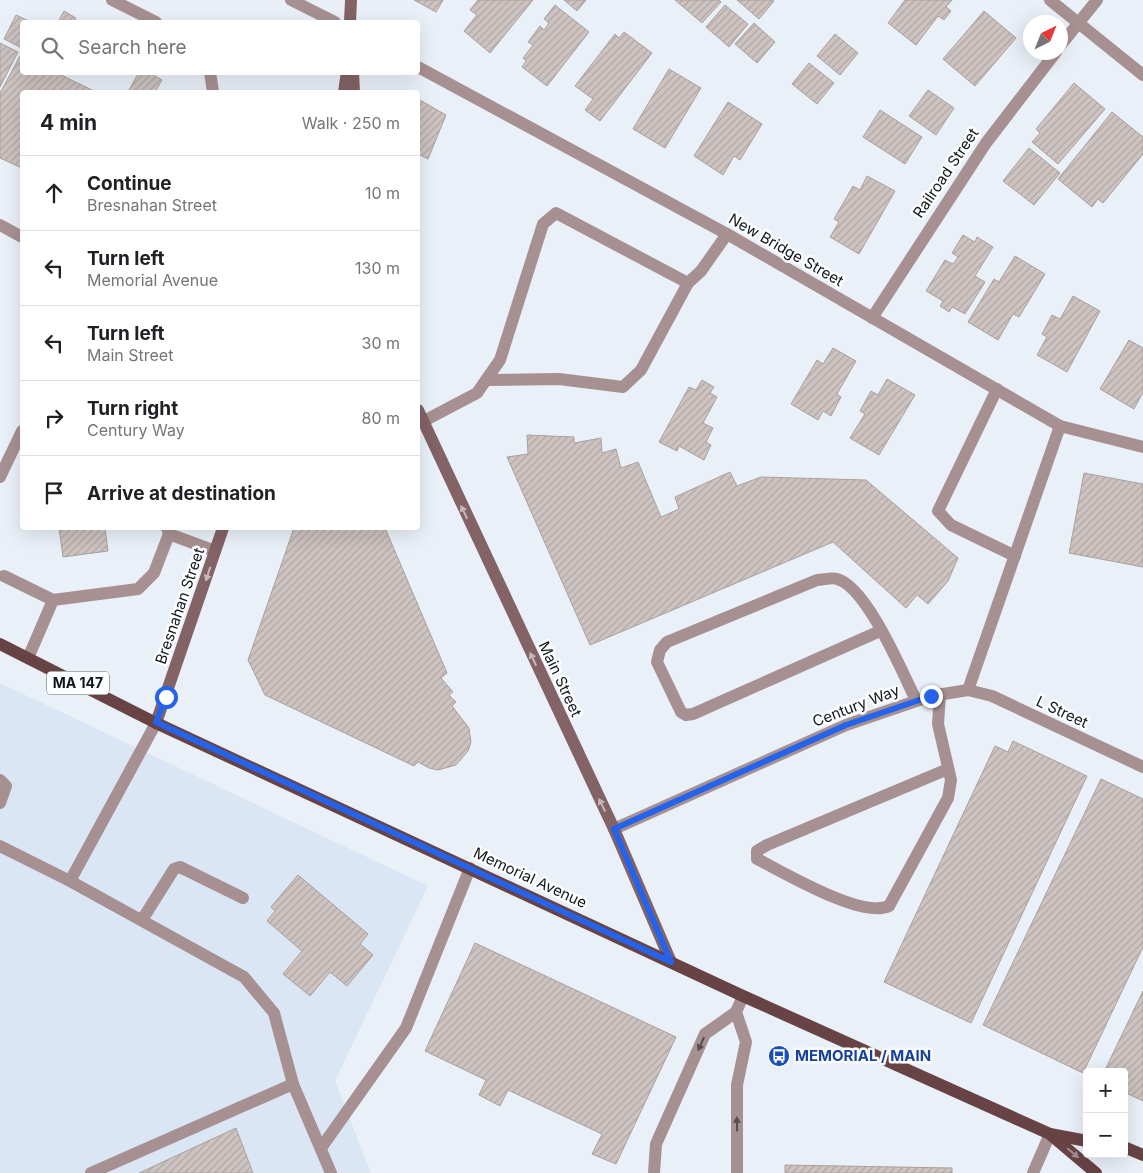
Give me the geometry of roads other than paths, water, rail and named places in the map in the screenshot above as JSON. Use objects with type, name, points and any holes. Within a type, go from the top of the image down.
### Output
[{"type":"main road","name":"Memorial Avenue","points":[[0,644],[156,722],[743,996],[1050,1134],[1083,1140]]},
{"type":"main road","name":"Memorial Avenue","points":[[1050,1134],[1096,1173]]},
{"type":"main road","points":[[1128,1149],[1143,1155]]},
{"type":"street","points":[[112,0],[152,20]]},
{"type":"street","points":[[291,0],[331,20]]},
{"type":"street","points":[[350,20],[351,0]]},
{"type":"street","points":[[1050,0],[1143,76]]},
{"type":"street","points":[[1068,37],[1098,0]]},
{"type":"street","name":"Railroad Street","points":[[872,318],[986,143],[1050,60]]},
{"type":"street","name":"New Bridge Street","points":[[420,68],[727,234],[1060,426],[1143,447]]},
{"type":"street","points":[[210,75],[213,90]]},
{"type":"street","points":[[344,90],[347,75]]},
{"type":"street","points":[[353,75],[354,90]]},
{"type":"street","points":[[420,417],[477,393],[500,360],[543,224],[556,214],[688,283]]},
{"type":"street","points":[[0,226],[20,236]]},
{"type":"street","points":[[486,380],[559,379],[623,387],[641,370],[688,283],[701,271],[727,234]]},
{"type":"street","points":[[996,389],[938,511],[951,525],[1015,556]]},
{"type":"street","name":"Main Street","points":[[420,419],[614,829],[671,962]]},
{"type":"street","points":[[968,690],[1060,426]]},
{"type":"street","points":[[0,478],[20,435]]},
{"type":"street","name":"Bresnahan Street","points":[[156,722],[222,530]]},
{"type":"street","points":[[4,576],[53,600],[138,589],[154,573],[168,531],[215,551]]},
{"type":"street","points":[[880,630],[693,714],[686,715],[681,712],[657,662],[660,650],[667,642],[818,580],[836,578],[850,587],[864,600],[880,630],[916,700]]},
{"type":"street","points":[[28,658],[53,600]]},
{"type":"street","name":"Century Way","points":[[614,829],[846,725],[916,700],[968,690]]},
{"type":"street","name":"L Street","points":[[968,690],[992,696],[1143,767]]},
{"type":"street","points":[[940,694],[938,724],[951,780],[948,798],[889,906],[880,910],[851,905],[757,859],[757,851],[767,845],[948,769]]},
{"type":"street","points":[[70,881],[156,722]]},
{"type":"street","points":[[0,780],[6,786],[0,803]]},
{"type":"street","points":[[0,846],[70,881],[244,976],[274,1013],[294,1084],[332,1173]]},
{"type":"street","points":[[142,920],[174,869],[180,867],[243,898]]},
{"type":"street","points":[[321,1148],[406,1028],[470,868]]},
{"type":"street","points":[[654,1173],[656,1144],[706,1034],[736,1012],[743,996]]},
{"type":"street","points":[[736,1012],[746,1042],[736,1085],[737,1173]]},
{"type":"street","points":[[91,1173],[294,1084]]},
{"type":"street","points":[[1033,1173],[1050,1134]]},
{"type":"place","name":"MEMORIAL / MAIN","points":[[779,1056]]}]
